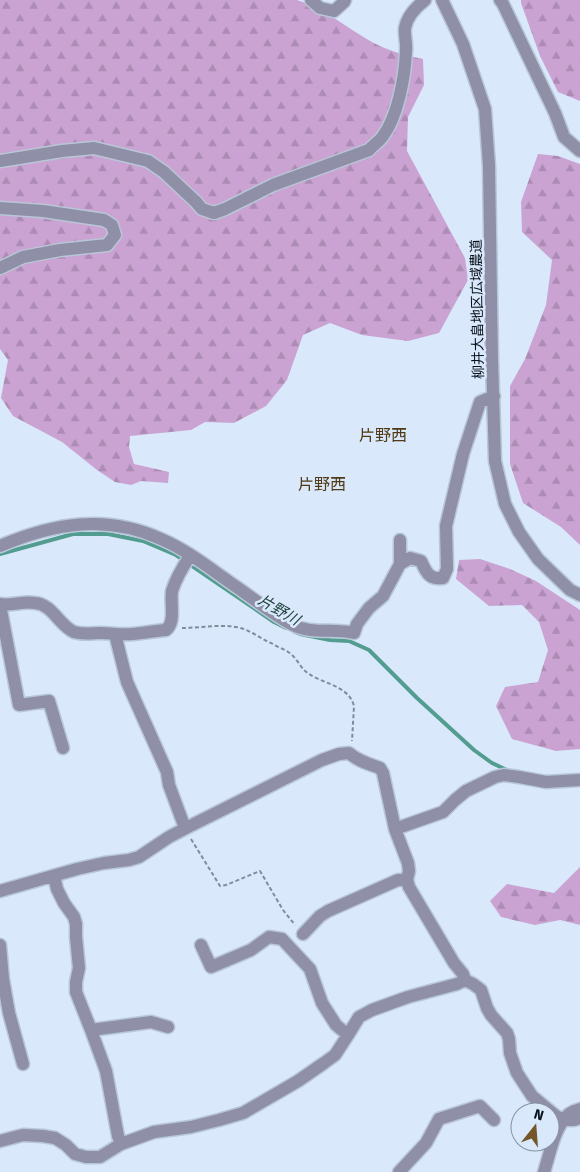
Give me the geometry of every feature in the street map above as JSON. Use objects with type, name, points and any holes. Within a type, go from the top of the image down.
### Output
[{"type":"street","points":[[311,0],[320,8],[334,10],[345,0]]},
{"type":"street","points":[[0,161],[94,148],[148,161],[164,172],[202,209],[214,213],[226,209],[273,185],[369,150],[381,139],[388,128],[396,108],[404,76],[406,27],[411,13],[425,0]]},
{"type":"street","name":"柳井大畠地区広域農道","points":[[442,0],[463,44],[485,109],[489,166],[495,461],[506,504],[519,532],[538,559],[570,590],[580,595]]},
{"type":"street","points":[[500,0],[555,113],[564,137],[580,151]]},
{"type":"street","points":[[0,208],[104,220],[112,225],[115,235],[107,244],[24,257],[0,268]]},
{"type":"street","points":[[400,564],[410,558],[421,561],[426,573],[436,579],[443,578],[447,569],[446,526],[463,454],[480,402],[494,396]]},
{"type":"street","points":[[0,546],[23,536],[51,528],[76,524],[102,524],[126,527],[163,540],[188,559],[292,624],[314,631],[336,630],[354,633],[369,608],[383,596],[400,564],[400,540]]},
{"type":"street","points":[[63,748],[48,701],[19,706],[0,604],[35,603],[44,606],[65,626],[85,634],[132,634],[166,630],[172,620],[173,590],[188,559]]},
{"type":"street","points":[[114,634],[127,682],[167,772],[169,785],[185,828]]},
{"type":"street","points":[[0,891],[86,867],[134,858],[185,828],[322,760],[339,754],[349,753],[360,760],[380,768],[383,773],[395,830],[408,863],[407,880],[409,887],[465,980],[481,990],[487,1008],[507,1033],[510,1053],[517,1073],[532,1096],[556,1116],[563,1120],[580,1118]]},
{"type":"street","points":[[395,830],[443,812],[466,791],[495,777],[504,775],[546,782],[580,780]]},
{"type":"street","points":[[54,876],[57,889],[74,917],[76,924],[79,968],[76,992],[106,1071],[118,1136],[122,1144]]},
{"type":"street","points":[[304,934],[320,916],[328,911],[398,880],[407,880]]},
{"type":"street","points":[[201,945],[211,967],[251,950],[269,937],[282,939],[310,969],[322,1003],[336,1025],[348,1036]]},
{"type":"street","points":[[0,945],[4,988],[23,1064]]},
{"type":"street","points":[[0,1140],[24,1135],[56,1138],[75,1154],[86,1158],[100,1157],[122,1144],[154,1132],[191,1127],[243,1113],[298,1081],[324,1063],[334,1054],[360,1017],[372,1010],[408,996],[465,980]]},
{"type":"street","points":[[91,1030],[151,1022],[168,1027]]},
{"type":"street","points":[[399,1172],[426,1143],[439,1120],[480,1106],[494,1120]]},
{"type":"street","points":[[544,1172],[557,1130],[570,1113],[580,1109]]},
{"type":"path","points":[[170,626],[184,628],[235,626],[247,630],[291,654],[308,674],[348,694],[354,706],[353,734],[349,753]]},
{"type":"path","points":[[185,828],[220,886],[260,871],[283,910],[304,934]]},
{"type":"green space","points":[[0,0],[297,0],[326,13],[378,45],[423,59],[424,85],[408,117],[407,151],[465,258],[468,280],[439,333],[408,341],[362,335],[330,323],[303,335],[287,380],[266,406],[234,423],[205,422],[191,430],[130,436],[129,447],[134,464],[169,472],[168,483],[141,481],[131,485],[115,482],[62,442],[13,416],[1,398],[8,360],[0,349]]},
{"type":"green space","points":[[521,0],[580,0],[580,101],[558,92],[540,56]]},
{"type":"green space","points":[[538,154],[558,156],[580,164],[580,545],[561,527],[523,503],[510,464],[510,386],[525,359],[546,305],[552,260],[522,232],[521,202]]},
{"type":"green space","points":[[480,559],[510,569],[536,581],[580,610],[580,749],[556,751],[512,739],[496,706],[505,687],[538,682],[548,650],[539,622],[522,605],[489,606],[456,579],[459,560]]},
{"type":"green space","points":[[580,867],[580,925],[560,920],[535,925],[501,917],[490,901],[507,884],[554,893]]},
{"type":"waterway","name":"片野川","points":[[0,554],[73,534],[108,534],[143,541],[176,555],[274,622],[286,628]]},
{"type":"waterway","name":"片野川","points":[[295,632],[330,640],[349,641],[369,650],[417,698],[474,750],[492,763],[509,771]]},
{"type":"district","name":"片野西","points":[[383,435]]},
{"type":"district","name":"片野西","points":[[322,484]]}]
